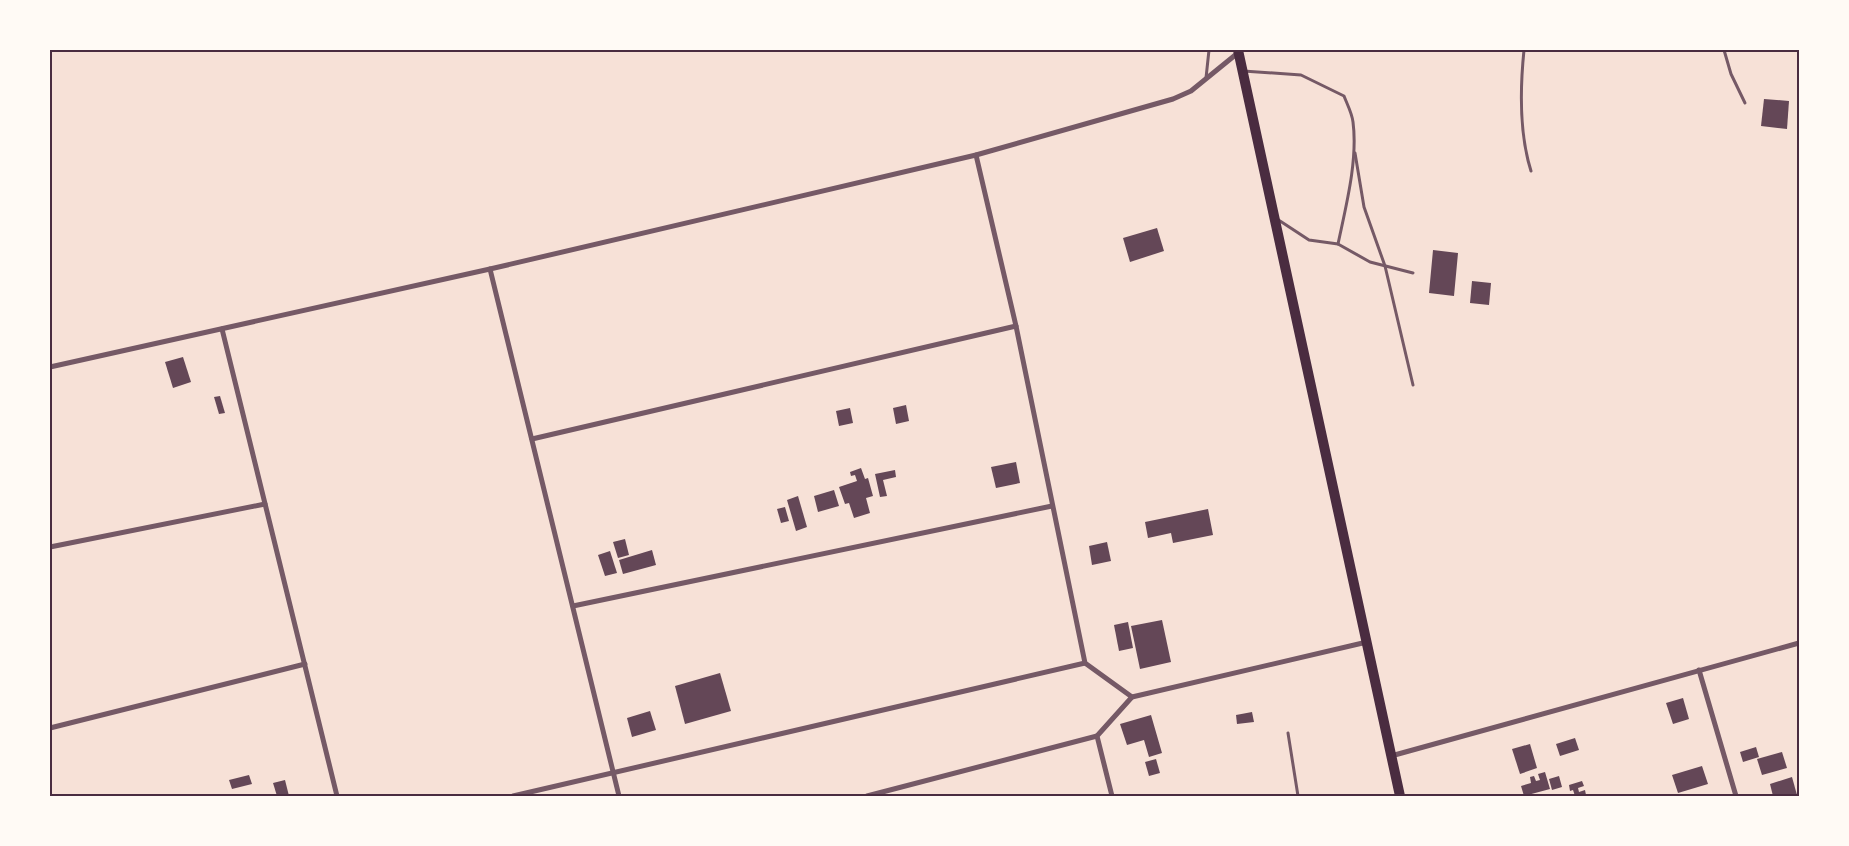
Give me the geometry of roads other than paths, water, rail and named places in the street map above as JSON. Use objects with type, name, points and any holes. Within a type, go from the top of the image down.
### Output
[{"type":"main road","points":[[1238,51],[1399,795]]},
{"type":"street","points":[[50,366],[490,270],[976,155],[1173,100],[1191,91],[1238,51]]},
{"type":"street","points":[[976,155],[1016,326],[1085,664],[1132,697]]},
{"type":"street","points":[[490,270],[619,796]]},
{"type":"street","points":[[532,439],[1016,326]]},
{"type":"street","points":[[222,329],[337,796]]},
{"type":"street","points":[[50,547],[265,504]]},
{"type":"street","points":[[573,606],[1052,506]]},
{"type":"street","points":[[867,796],[1096,736],[1132,697],[1367,642]]},
{"type":"street","points":[[1391,756],[1799,643]]},
{"type":"street","points":[[50,728],[304,664]]},
{"type":"street","points":[[513,796],[1085,664]]},
{"type":"street","points":[[1699,670],[1736,796]]},
{"type":"street","points":[[1096,736],[1112,796]]},
{"type":"lane","points":[[1206,78],[1210,50]]},
{"type":"lane","points":[[1524,50],[1522,75],[1524,151],[1531,171]]},
{"type":"lane","points":[[1724,50],[1731,74],[1745,103]]},
{"type":"lane","points":[[1243,71],[1301,75],[1344,96],[1353,120],[1354,148],[1364,207],[1385,266],[1414,385]]},
{"type":"lane","points":[[1338,244],[1348,195],[1354,148]]},
{"type":"lane","points":[[1274,217],[1309,240],[1338,244],[1370,262],[1413,273]]},
{"type":"lane","points":[[1288,733],[1298,796]]}]
